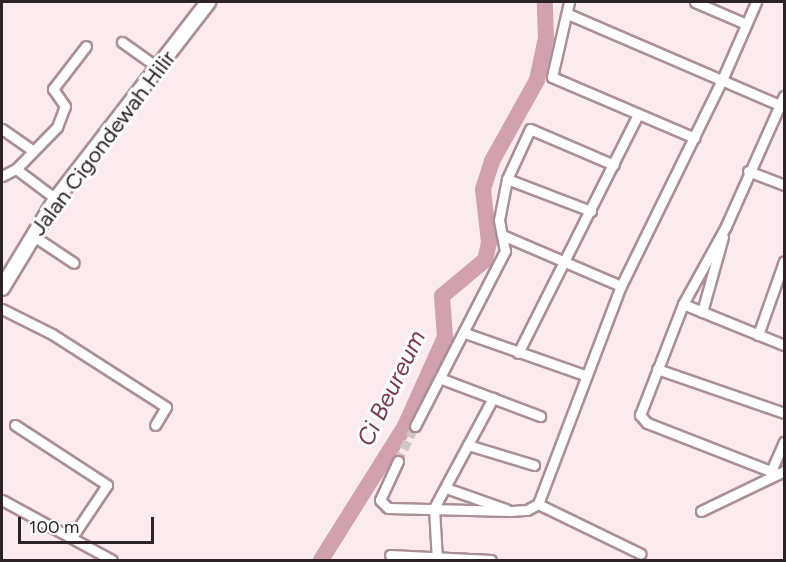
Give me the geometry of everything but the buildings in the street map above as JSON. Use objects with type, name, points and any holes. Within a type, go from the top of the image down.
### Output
[{"type":"street","name":"Jalan Cigondewah Hilir","points":[[2,288],[32,235],[56,199],[160,69],[208,2]]},
{"type":"street","points":[[569,2],[552,77],[694,138]]},
{"type":"street","points":[[695,2],[746,24]]},
{"type":"street","points":[[398,461],[381,503],[388,508],[511,511],[526,510],[538,504],[621,286],[722,80],[756,2]]},
{"type":"street","points":[[568,14],[722,80],[783,103],[748,171],[726,226],[702,312]]},
{"type":"street","points":[[122,42],[160,69]]},
{"type":"street","points":[[2,176],[16,169],[57,127],[65,112],[64,104],[53,89],[86,46]]},
{"type":"street","points":[[518,353],[566,262],[638,114]]},
{"type":"street","points":[[2,129],[33,151]]},
{"type":"street","points":[[415,426],[442,379],[505,251],[499,220],[507,179],[530,129],[614,165]]},
{"type":"street","points":[[16,169],[56,199]]},
{"type":"street","points":[[748,171],[784,185]]},
{"type":"street","points":[[507,179],[591,211]]},
{"type":"street","points":[[726,226],[683,304],[640,415],[644,421],[778,472]]},
{"type":"street","points":[[32,235],[74,263]]},
{"type":"street","points":[[502,235],[621,286]]},
{"type":"street","points":[[758,335],[782,273],[784,261]]},
{"type":"street","points":[[683,304],[784,345]]},
{"type":"street","points":[[2,309],[44,329],[166,407],[155,425]]},
{"type":"street","points":[[465,333],[588,376]]},
{"type":"street","points":[[657,369],[784,413]]},
{"type":"street","points":[[442,379],[540,416]]},
{"type":"street","points":[[436,559],[434,508],[493,398]]},
{"type":"street","points":[[15,425],[106,485],[72,537]]},
{"type":"street","points":[[778,472],[784,442]]},
{"type":"street","points":[[468,445],[534,465]]},
{"type":"street","points":[[700,511],[778,472]]},
{"type":"street","points":[[446,488],[511,511]]},
{"type":"street","points":[[2,500],[112,561]]},
{"type":"street","points":[[538,504],[641,554]]},
{"type":"street","points":[[390,555],[491,560]]},
{"type":"waterway","name":"Ci Beureum","points":[[321,560],[405,426],[445,337],[442,296],[485,260],[489,242],[483,189],[492,161],[537,80],[546,38],[545,2]]},
{"type":"tunnel","points":[[398,461],[415,426]]}]
